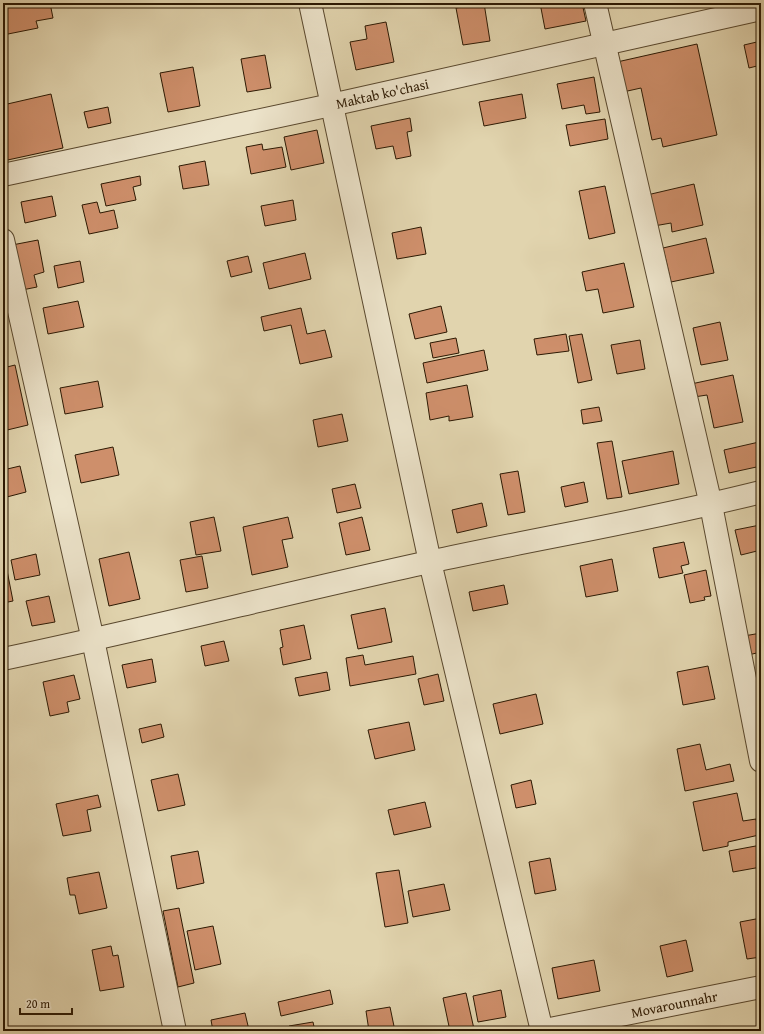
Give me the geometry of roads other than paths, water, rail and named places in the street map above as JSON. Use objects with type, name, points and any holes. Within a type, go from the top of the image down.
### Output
[{"type":"street","points":[[310,3],[430,562],[541,1031]]},
{"type":"street","points":[[595,3],[711,505],[761,761]]},
{"type":"street","name":"Maktab ko'chasi","points":[[3,175],[331,105],[761,9]]},
{"type":"street","points":[[3,240],[93,640],[175,1031]]},
{"type":"street","points":[[3,659],[93,640],[430,562],[711,505],[761,492]]},
{"type":"street","name":"Movarounnahr","points":[[541,1031],[761,987]]}]
